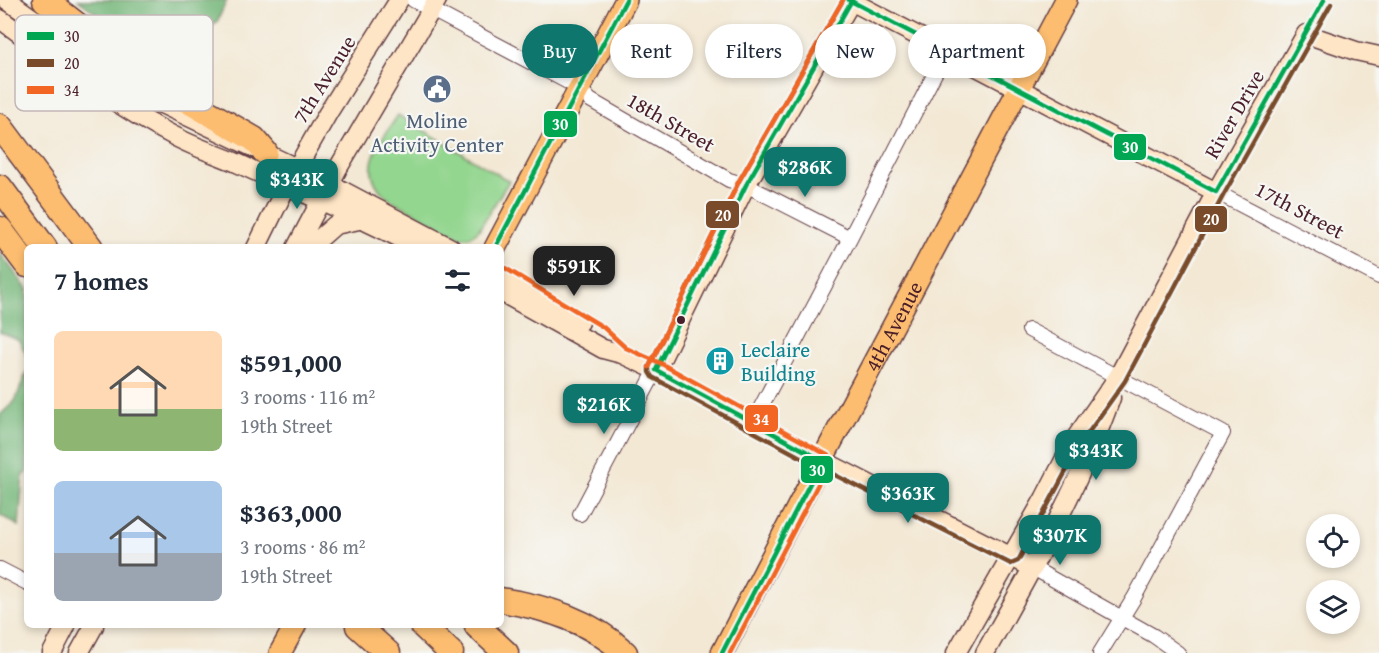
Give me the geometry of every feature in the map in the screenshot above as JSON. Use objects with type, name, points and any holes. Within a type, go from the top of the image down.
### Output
[{"type":"highway","points":[[45,0],[64,15]]},
{"type":"highway","points":[[206,111],[254,139],[264,152]]},
{"type":"highway","points":[[0,126],[89,244]]},
{"type":"highway","points":[[0,188],[42,244]]},
{"type":"highway","points":[[0,229],[24,261]]},
{"type":"highway","points":[[504,601],[537,607],[587,625],[609,638],[625,653]]},
{"type":"highway","points":[[360,628],[388,653]]},
{"type":"highway","points":[[425,628],[451,653]]},
{"type":"highway","points":[[479,628],[506,653]]},
{"type":"main road","points":[[7,0],[28,15]]},
{"type":"main road","name":"7th Avenue","points":[[258,244],[296,168],[399,0]]},
{"type":"main road","points":[[497,244],[626,0]]},
{"type":"main road","points":[[656,370],[746,186],[851,0]]},
{"type":"main road","name":"17th Street","points":[[851,0],[908,30]]},
{"type":"main road","name":"4th Avenue","points":[[722,653],[1066,0]]},
{"type":"main road","points":[[298,244],[330,184],[434,5]]},
{"type":"main road","points":[[0,19],[15,30]]},
{"type":"main road","name":"River Drive","points":[[956,653],[1076,439],[1118,377],[1216,192],[1306,34],[1356,51],[1379,56]]},
{"type":"main road","name":"17th Street","points":[[999,78],[1216,192]]},
{"type":"main road","points":[[129,111],[176,137],[286,187],[364,219],[411,244]]},
{"type":"main road","points":[[177,111],[330,184],[443,244]]},
{"type":"main road","points":[[314,244],[335,225],[364,219]]},
{"type":"main road","points":[[504,276],[599,333],[622,354]]},
{"type":"main road","points":[[504,294],[603,349],[622,354],[656,370],[822,460],[1033,568]]},
{"type":"main road","name":"River Drive","points":[[985,653],[1033,568],[1089,452],[1118,377]]},
{"type":"main road","points":[[52,653],[65,628]]},
{"type":"main road","points":[[79,653],[93,628]]},
{"type":"main road","points":[[280,653],[294,628]]},
{"type":"street","name":"18th Street","points":[[413,0],[434,5],[579,88],[590,100],[729,180],[746,186],[850,238]]},
{"type":"street","points":[[753,423],[932,78]]},
{"type":"street","name":"17th Street","points":[[1216,192],[1379,277]]},
{"type":"street","points":[[1029,330],[1223,433],[1122,618],[1100,653]]},
{"type":"street","points":[[580,514],[656,370]]},
{"type":"street","points":[[1033,568],[1166,643],[1178,653]]},
{"type":"street","points":[[0,569],[24,581]]},
{"type":"green space","points":[[78,0],[227,0],[213,26],[213,15],[98,15]]},
{"type":"green space","points":[[398,115],[509,181],[478,231],[469,237],[460,237],[387,198],[378,187],[373,176],[374,156]]},
{"type":"green space","points":[[0,253],[24,285],[24,350],[19,340],[0,332]]},
{"type":"green space","points":[[24,378],[24,474],[19,526],[0,515],[0,415],[15,401]]},
{"type":"transit line","name":"30","points":[[497,244],[626,0]]},
{"type":"transit line","name":"20","points":[[843,0],[739,181],[649,367],[649,372],[652,377],[819,467],[1011,564],[1018,561],[1081,443],[1125,381],[1223,196],[1331,4]]},
{"type":"transit line","name":"34","points":[[649,367],[739,181],[843,0]]},
{"type":"transit line","name":"30","points":[[849,0],[1216,192],[1324,0]]},
{"type":"transit line","name":"30","points":[[722,653],[822,460],[656,370],[746,185],[852,0]]},
{"type":"transit line","name":"34","points":[[505,268],[603,327],[626,348],[660,363],[829,456],[829,463],[730,653]]},
{"type":"place","name":"Moline Activity Center","points":[[437,89]]},
{"type":"place","name":"Leclaire Building","points":[[720,361]]}]
